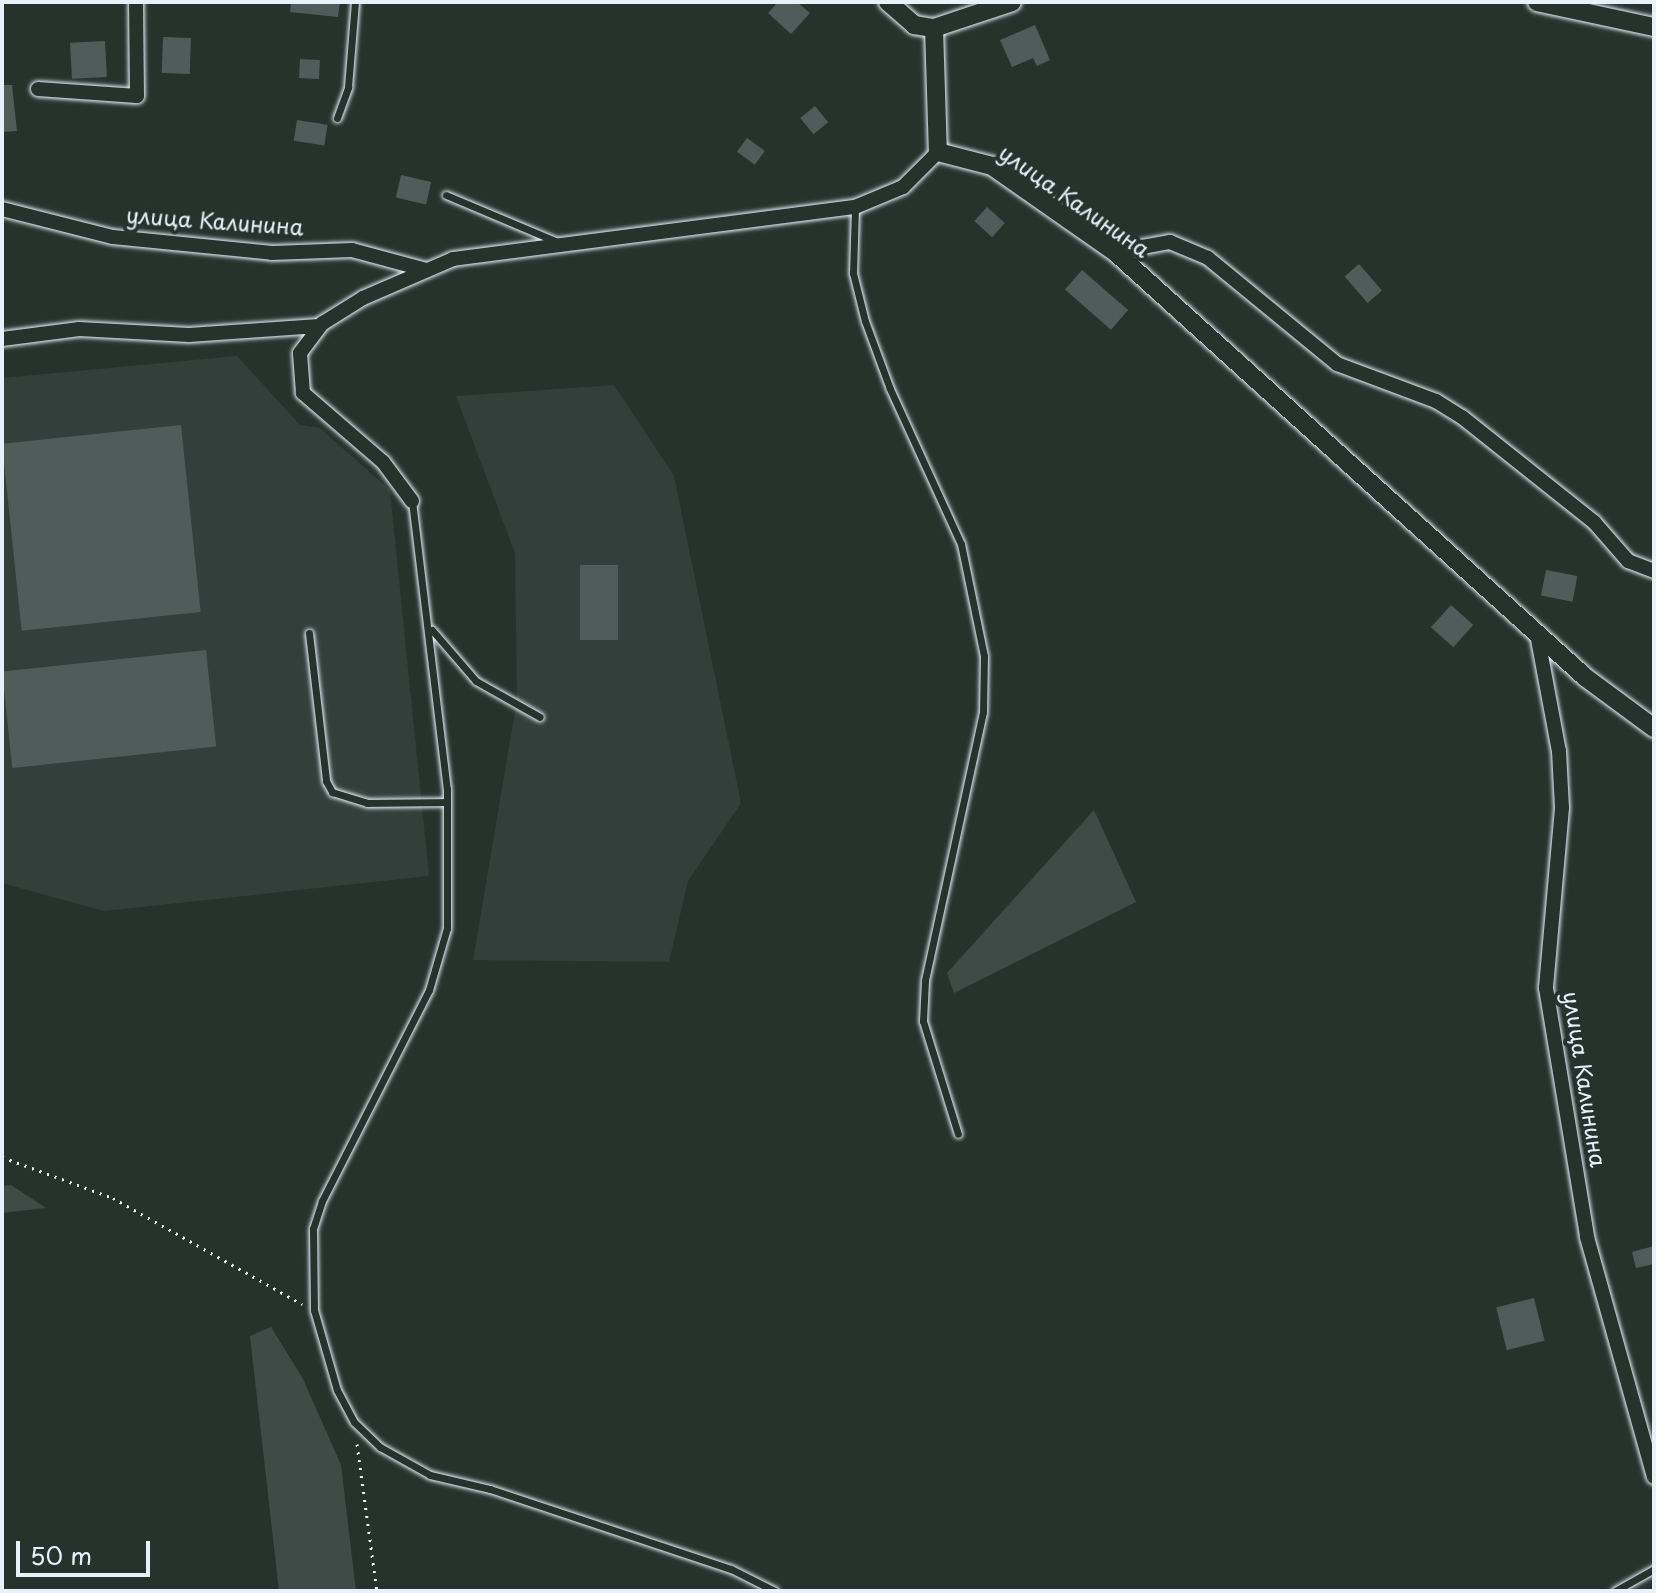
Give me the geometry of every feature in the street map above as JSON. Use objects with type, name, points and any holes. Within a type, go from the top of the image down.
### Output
[{"type":"street","points":[[38,89],[137,96],[136,2]]},
{"type":"street","points":[[888,2],[914,25],[934,28],[1012,2]]},
{"type":"street","points":[[1537,2],[1654,27]]},
{"type":"street","points":[[412,501],[383,462],[303,393],[300,353],[319,326],[363,298],[453,259],[855,207],[903,187],[938,152],[934,28]]},
{"type":"street","name":"улица Калинина","points":[[938,152],[992,166],[1115,252],[1537,634],[1651,726]]},
{"type":"street","name":"улица Калинина","points":[[2,209],[113,237],[272,253],[352,250],[426,270]]},
{"type":"street","points":[[1115,252],[1170,242],[1208,258],[1337,364],[1436,401],[1462,417],[1594,522],[1628,561],[1654,571]]},
{"type":"street","points":[[2,339],[79,329],[189,335],[319,326]]},
{"type":"street","name":"улица Калинина","points":[[1537,634],[1559,751],[1562,808],[1546,988],[1587,1237],[1654,1477]]},
{"type":"lane","points":[[337,118],[348,87],[355,2]]},
{"type":"lane","points":[[446,195],[562,244]]},
{"type":"lane","points":[[855,207],[853,273],[865,321],[890,389],[961,544],[984,656],[983,712],[925,981],[923,1021],[958,1134]]},
{"type":"lane","points":[[412,501],[430,628],[447,802],[447,928],[441,961],[322,1201],[309,1273],[314,1310],[337,1390],[354,1422],[380,1447],[430,1475],[490,1489],[731,1569],[775,1591]]},
{"type":"lane","points":[[430,628],[476,681],[540,717]]},
{"type":"lane","points":[[309,633],[326,781],[332,792],[367,803],[447,802]]},
{"type":"lane","points":[[1615,1591],[1654,1569]]},
{"type":"path","points":[[2,1157],[113,1198],[314,1310]]},
{"type":"path","points":[[354,1422],[377,1591]]},
{"type":"shaded area","points":[[237,356],[300,425],[320,428],[390,490],[429,876],[104,911],[2,883],[2,378]]},
{"type":"shaded area","points":[[614,385],[674,476],[741,803],[688,881],[669,962],[473,960],[517,700],[515,553],[456,396]]},
{"type":"shaded area","points":[[1094,810],[1136,902],[954,993],[947,973]]},
{"type":"shaded area","points":[[11,1185],[46,1208],[2,1213],[2,1186]]},
{"type":"shaded area","points":[[271,1327],[303,1379],[341,1465],[356,1591],[279,1591],[250,1336]]},
{"type":"building","points":[[291,2],[340,2],[338,17],[290,12]]},
{"type":"building","points":[[778,2],[797,2],[810,13],[791,34],[768,13]]},
{"type":"building","points":[[1035,25],[1050,60],[1037,66],[1033,58],[1012,67],[1000,40]]},
{"type":"building","points":[[163,37],[191,38],[190,74],[162,73]]},
{"type":"building","points":[[105,41],[107,77],[72,79],[70,43]]},
{"type":"building","points":[[300,59],[320,60],[319,79],[299,78]]},
{"type":"building","points":[[2,85],[12,85],[17,131],[2,132]]},
{"type":"building","points":[[815,106],[828,122],[813,134],[800,118]]},
{"type":"building","points":[[297,120],[328,125],[324,146],[294,141]]},
{"type":"building","points":[[747,138],[765,151],[755,165],[737,152]]},
{"type":"building","points":[[401,175],[431,182],[426,204],[396,197]]},
{"type":"building","points":[[987,207],[1005,223],[992,237],[974,221]]},
{"type":"building","points":[[1359,264],[1382,290],[1368,303],[1345,276]]},
{"type":"building","points":[[1082,270],[1128,310],[1111,330],[1065,290]]},
{"type":"building","points":[[181,425],[201,612],[22,631],[2,444]]},
{"type":"building","points":[[580,565],[618,565],[618,640],[580,640]]},
{"type":"building","points":[[1546,570],[1577,576],[1572,602],[1541,596]]},
{"type":"building","points":[[1451,605],[1473,625],[1453,647],[1431,627]]},
{"type":"building","points":[[206,650],[216,746],[12,768],[2,671]]},
{"type":"building","points":[[1654,1246],[1654,1264],[1636,1268],[1632,1252]]},
{"type":"building","points":[[1534,1298],[1545,1341],[1507,1350],[1496,1307]]}]
